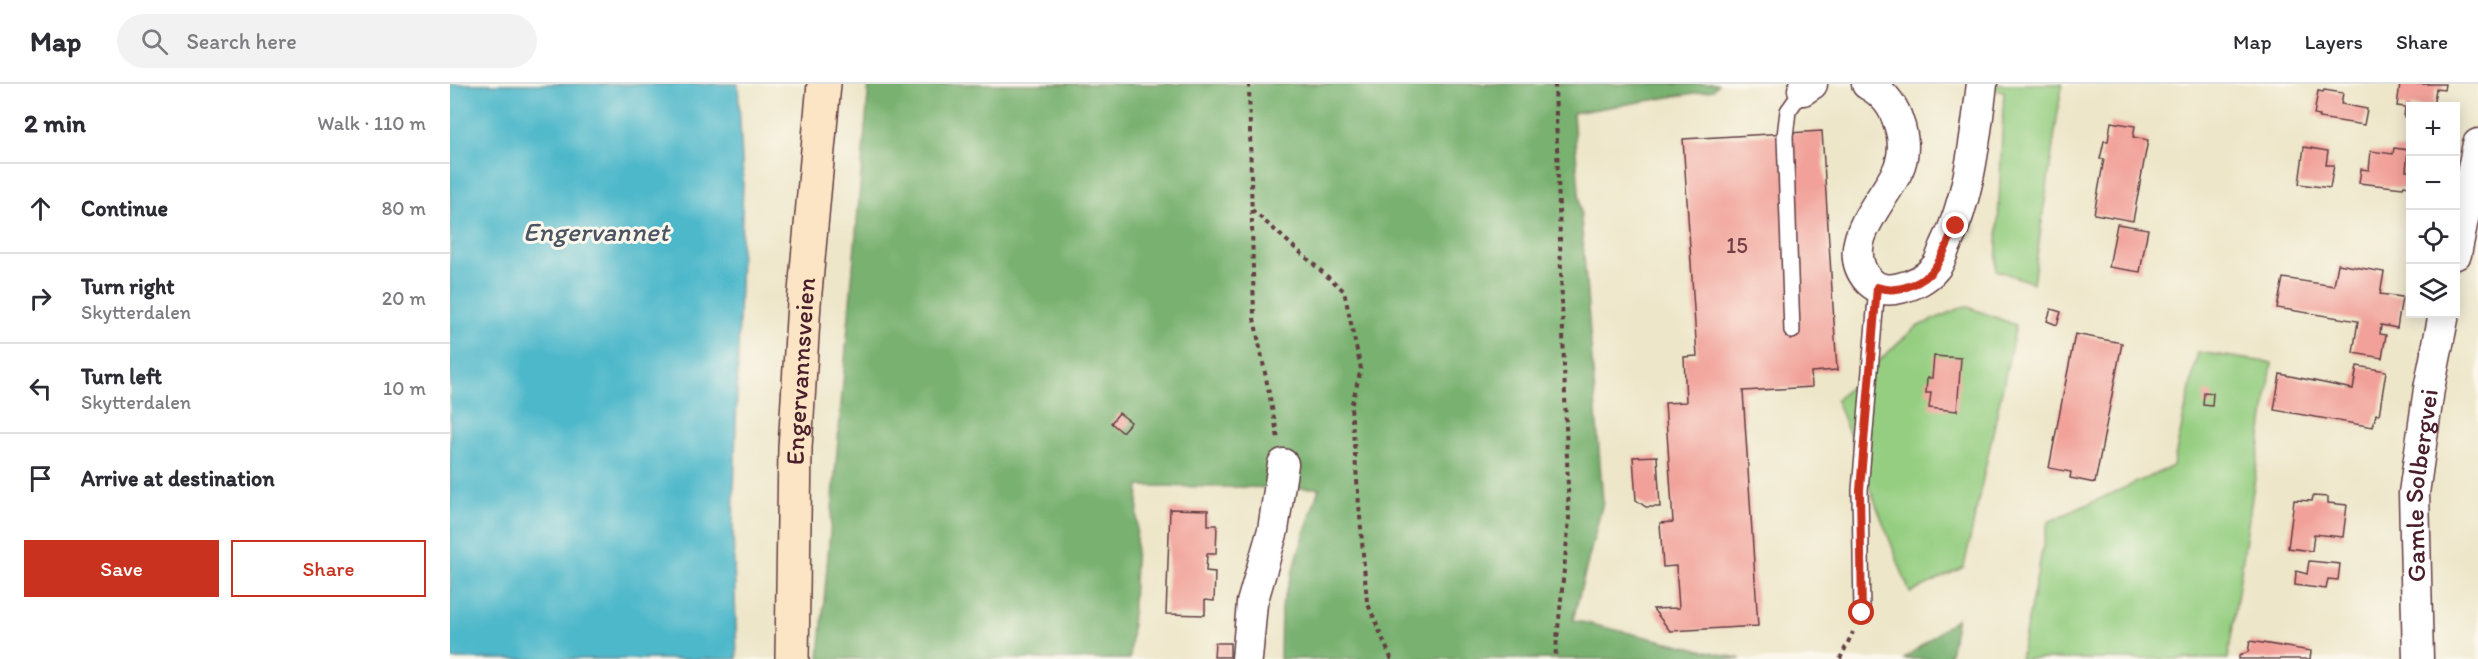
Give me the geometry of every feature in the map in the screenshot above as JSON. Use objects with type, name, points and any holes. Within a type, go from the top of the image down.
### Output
[{"type":"main road","name":"Engervannsveien","points":[[792,659],[795,448],[804,303],[824,84]]},
{"type":"street","points":[[1866,84],[1874,88],[1895,112],[1902,129],[1904,145],[1899,168],[1863,230],[1858,250],[1859,265],[1867,280],[1889,291],[1913,285],[1935,268],[1956,226],[1974,154],[1982,84]]},
{"type":"street","points":[[2460,234],[2478,144]]},
{"type":"street","name":"Gamle Solbergvei","points":[[2418,659],[2414,493],[2429,389],[2443,318]]},
{"type":"street","points":[[1247,659],[1252,603],[1273,530],[1283,464]]},
{"type":"lane","points":[[1792,331],[1785,136],[1788,111],[1807,87]]},
{"type":"lane","points":[[1862,613],[1860,490],[1877,287]]},
{"type":"path","points":[[1249,84],[1254,318],[1283,464]]},
{"type":"path","points":[[1555,84],[1569,520],[1555,659]]},
{"type":"path","points":[[1252,210],[1344,291],[1361,369],[1351,407],[1367,602],[1391,658],[1394,659]]},
{"type":"path","points":[[1840,659],[1862,613]]},
{"type":"green space","points":[[869,84],[1718,84],[1713,90],[1573,113],[1603,502],[1573,620],[1741,659],[1280,659],[1281,608],[1319,488],[1139,486],[1130,659],[819,659]]},
{"type":"green space","points":[[1968,84],[2062,84],[2033,283],[1996,270],[2004,91]]},
{"type":"green space","points":[[1965,306],[2016,325],[1964,567],[1910,593],[1836,400],[1916,327]]},
{"type":"green space","points":[[2198,352],[2272,363],[2228,659],[2020,659],[2048,522],[2173,466]]},
{"type":"green space","points":[[1957,618],[1949,659],[1904,659]]},
{"type":"water","name":"Engervannet","points":[[450,84],[738,84],[743,180],[733,529],[737,659],[450,659]]},
{"type":"building","points":[[2400,84],[2445,84],[2444,90],[2436,89],[2434,102],[2406,102],[2406,117],[2404,117],[2405,107],[2397,106]]},
{"type":"building","points":[[2324,90],[2343,93],[2341,104],[2367,109],[2364,125],[2319,118],[2320,116],[2314,115],[2318,91],[2323,92]]},
{"type":"building","points":[[2111,122],[2135,126],[2133,137],[2148,140],[2133,221],[2094,214],[2104,159],[2100,159],[2104,141],[2108,141]]},
{"type":"building","points":[[1822,131],[1837,370],[1811,372],[1812,387],[1743,391],[1758,626],[1670,631],[1653,609],[1679,608],[1676,566],[1663,567],[1660,523],[1673,522],[1665,403],[1686,402],[1684,357],[1697,356],[1683,139]]},
{"type":"building","points":[[2304,147],[2328,151],[2326,165],[2334,165],[2330,188],[2299,184]]},
{"type":"building","points":[[2394,148],[2406,150],[2406,185],[2403,188],[2359,183],[2361,169],[2369,170],[2371,151],[2393,154]]},
{"type":"building","points":[[2117,224],[2148,229],[2140,272],[2109,267]]},
{"type":"building","points":[[2338,264],[2384,272],[2380,294],[2402,297],[2397,328],[2381,325],[2380,334],[2386,335],[2382,358],[2353,353],[2358,321],[2277,308],[2283,278],[2334,286]]},
{"type":"building","points":[[2051,309],[2061,312],[2057,325],[2047,321]]},
{"type":"building","points":[[2075,334],[2122,343],[2095,483],[2070,478],[2071,472],[2049,468]]},
{"type":"building","points":[[1934,356],[1961,358],[1957,411],[1929,408],[1931,393],[1926,393],[1927,378],[1932,378]]},
{"type":"building","points":[[2357,366],[2386,371],[2379,415],[2376,414],[2373,427],[2274,410],[2280,374],[2353,389]]},
{"type":"building","points":[[2204,392],[2213,393],[2212,406],[2203,405]]},
{"type":"building","points":[[1119,413],[1131,422],[1122,432],[1111,423]]},
{"type":"building","points":[[1657,456],[1660,507],[1646,507],[1636,500],[1633,457]]},
{"type":"building","points":[[2313,496],[2328,497],[2328,503],[2347,505],[2343,537],[2314,534],[2312,551],[2288,548],[2294,500],[2312,501]]},
{"type":"building","points":[[1170,509],[1208,510],[1208,525],[1217,525],[1216,554],[1207,554],[1206,571],[1215,572],[1214,601],[1205,600],[1205,615],[1166,614]]},
{"type":"building","points":[[2309,561],[2340,564],[2338,580],[2328,579],[2326,589],[2295,585],[2296,571],[2307,574]]},
{"type":"building","points":[[2250,641],[2311,651],[2310,659],[2239,659],[2239,656],[2248,652]]},
{"type":"building","points":[[1215,643],[1230,643],[1230,657],[1214,657]]},
{"type":"route","points":[[1862,613],[1860,490],[1877,287],[1889,291],[1913,285],[1935,268],[1956,226]]}]
